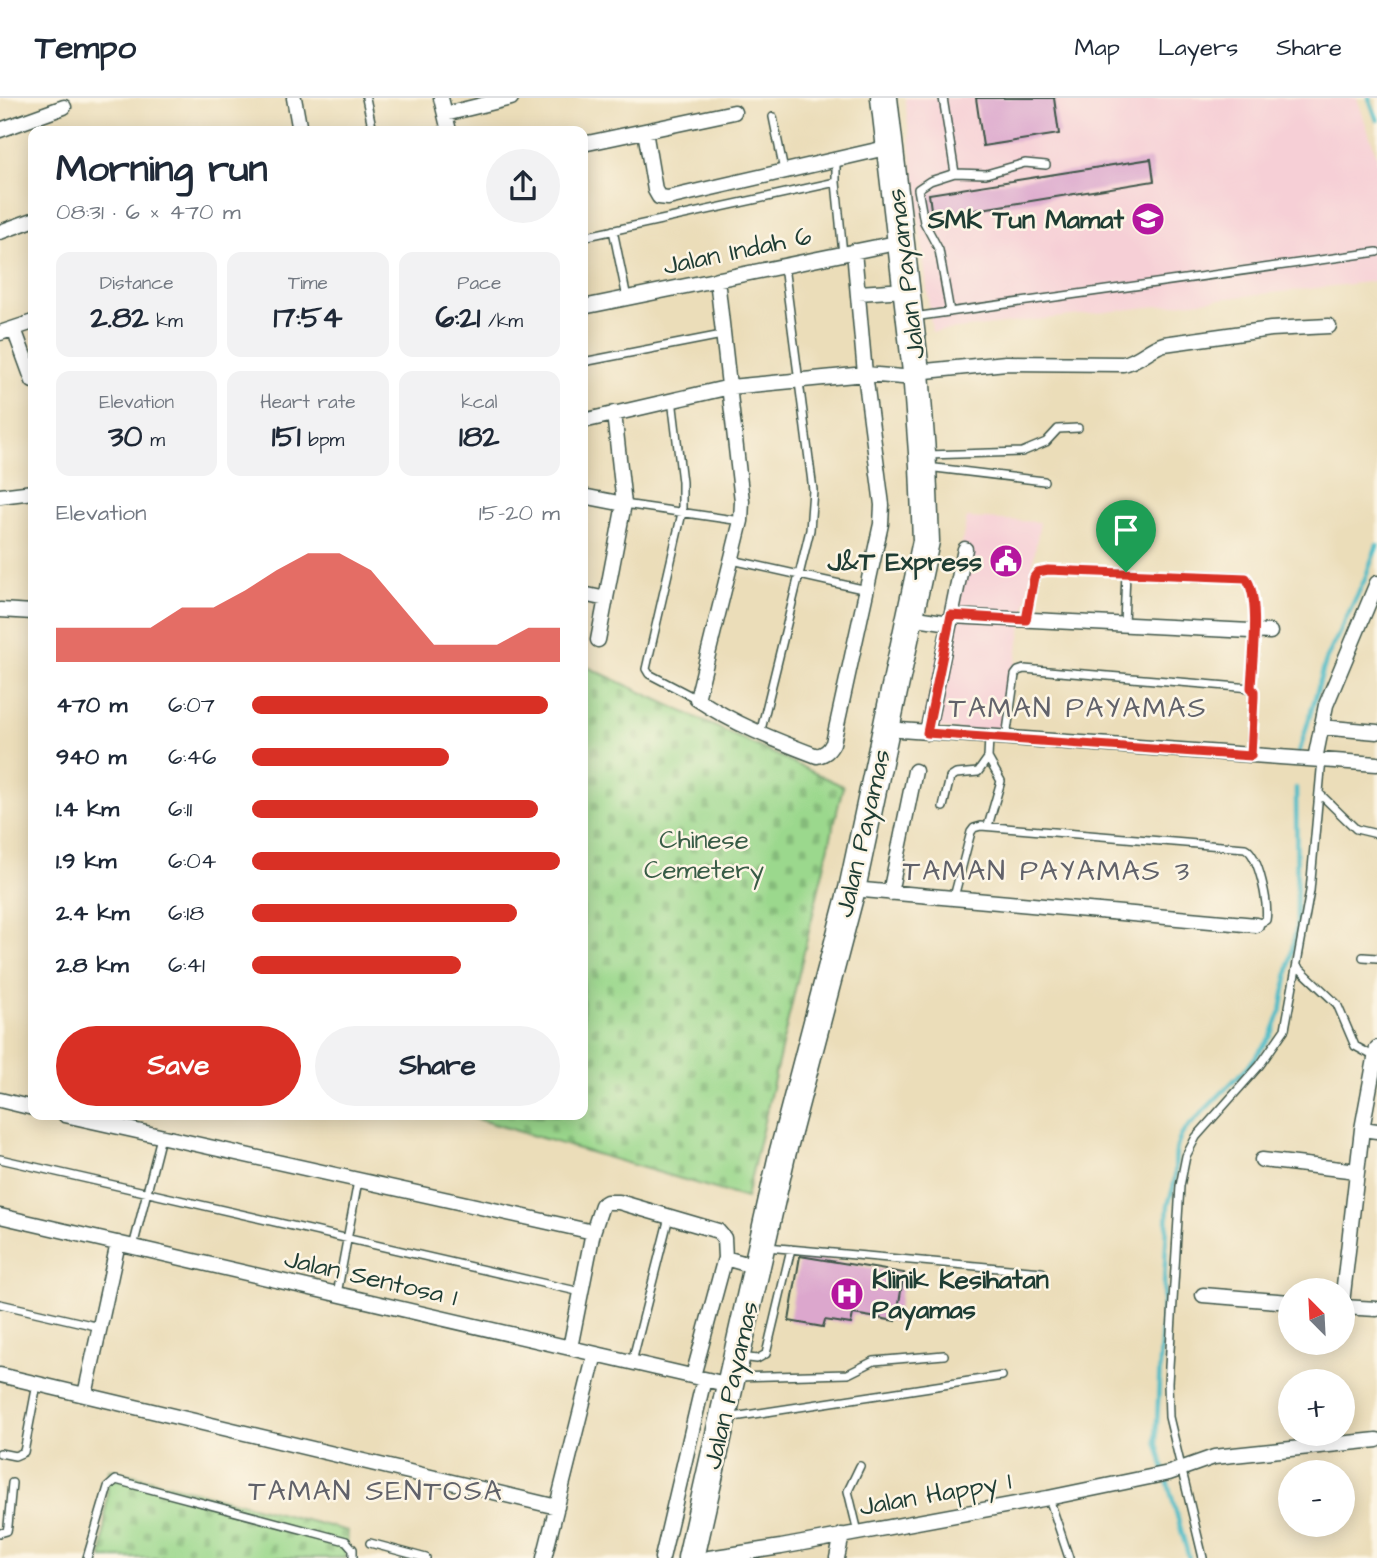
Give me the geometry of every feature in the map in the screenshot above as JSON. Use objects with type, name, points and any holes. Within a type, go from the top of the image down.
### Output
[{"type":"highway","name":"Jalan Payamas","points":[[691,1558],[782,1155],[852,889],[926,541],[916,375],[884,98]]},
{"type":"street","points":[[442,98],[448,126]]},
{"type":"street","points":[[445,114],[511,98]]},
{"type":"street","points":[[294,100],[298,126]]},
{"type":"street","points":[[0,130],[64,107]]},
{"type":"street","points":[[588,143],[734,112]]},
{"type":"street","points":[[645,131],[655,190],[659,197],[668,198],[890,146]]},
{"type":"street","points":[[0,232],[28,222]]},
{"type":"street","name":"Jalan Indah 6","points":[[588,306],[901,242]]},
{"type":"street","points":[[717,279],[742,489],[741,521],[697,699],[717,713],[760,734],[817,756],[831,748],[881,524],[882,505],[865,374],[858,293],[849,253]]},
{"type":"street","points":[[858,293],[906,290]]},
{"type":"street","points":[[28,324],[7,331],[28,371]]},
{"type":"street","points":[[588,420],[730,387],[865,374],[916,375],[1006,363],[1123,364],[1136,360],[1156,346],[1164,344],[1270,329],[1329,326]]},
{"type":"street","points":[[598,640],[624,504],[614,413]]},
{"type":"street","points":[[0,496],[28,493]]},
{"type":"street","points":[[588,497],[624,504]]},
{"type":"street","points":[[927,733],[965,549]]},
{"type":"street","points":[[1318,759],[1321,727],[1335,679],[1377,583]]},
{"type":"street","points":[[588,595],[606,599]]},
{"type":"street","points":[[0,610],[28,612]]},
{"type":"street","points":[[909,617],[1270,632]]},
{"type":"street","points":[[1321,727],[1377,732]]},
{"type":"street","points":[[886,729],[1377,764]]},
{"type":"street","points":[[890,892],[915,771]]},
{"type":"street","points":[[852,889],[1256,925]]},
{"type":"street","points":[[1345,1278],[1357,1171],[1370,1130],[1376,1052]]},
{"type":"street","points":[[0,1100],[28,1107]]},
{"type":"street","points":[[88,1120],[593,1232]]},
{"type":"street","points":[[1262,1160],[1357,1171]]},
{"type":"street","points":[[570,1348],[601,1205],[619,1202],[718,1231],[724,1238],[724,1258],[662,1558]]},
{"type":"street","name":"Jalan Sentosa 1","points":[[0,1216],[699,1378],[733,1373]]},
{"type":"street","points":[[85,1395],[118,1244]]},
{"type":"street","points":[[724,1258],[759,1256]]},
{"type":"street","points":[[1203,1295],[1278,1301]]},
{"type":"street","points":[[1355,1307],[1377,1310]]},
{"type":"street","points":[[544,1558],[595,1354]]},
{"type":"street","points":[[0,1375],[556,1507]]},
{"type":"street","name":"Jalan Happy 1","points":[[709,1558],[780,1553],[842,1535],[1048,1498],[1176,1471],[1214,1457],[1377,1440]]},
{"type":"street","points":[[837,1558],[842,1535]]},
{"type":"lane","points":[[366,98],[372,126]]},
{"type":"lane","points":[[943,98],[955,173]]},
{"type":"lane","points":[[773,117],[784,171]]},
{"type":"lane","points":[[836,159],[836,182],[849,253]]},
{"type":"lane","points":[[950,312],[939,250],[924,222],[918,189],[955,173],[986,174],[1025,163],[1046,165]]},
{"type":"lane","points":[[588,236],[836,182]]},
{"type":"lane","points":[[614,230],[627,298]]},
{"type":"lane","points":[[910,317],[1377,252]]},
{"type":"lane","points":[[760,734],[810,530],[813,490],[785,266]]},
{"type":"lane","points":[[588,361],[722,335]]},
{"type":"lane","points":[[672,399],[682,482],[682,513],[646,669],[649,674],[697,699]]},
{"type":"lane","points":[[923,460],[1020,452],[1048,440],[1058,429],[1078,428]]},
{"type":"lane","points":[[923,460],[1044,481]]},
{"type":"lane","points":[[624,504],[741,521]]},
{"type":"lane","points":[[732,560],[867,590]]},
{"type":"lane","points":[[1026,620],[1034,577],[1038,572],[1048,570],[1246,578],[1252,589],[1254,631],[1251,756]]},
{"type":"lane","points":[[1124,624],[1126,572]]},
{"type":"lane","points":[[1006,738],[1015,675],[1024,669],[1251,688]]},
{"type":"lane","points":[[988,826],[1001,782],[989,758],[989,737]]},
{"type":"lane","points":[[943,807],[950,778],[956,774],[978,772],[989,758]]},
{"type":"lane","points":[[1203,1558],[1176,1471],[1169,1416],[1168,1383],[1180,1186],[1186,1156],[1202,1129],[1259,1065],[1285,1030],[1310,891],[1320,793],[1318,759]]},
{"type":"lane","points":[[1320,793],[1356,829],[1377,834]]},
{"type":"lane","points":[[954,898],[971,832],[977,827],[988,826],[1249,850],[1254,856],[1268,906],[1266,920],[1256,925]]},
{"type":"lane","points":[[1363,957],[1377,958]]},
{"type":"lane","points":[[1297,966],[1337,1004],[1355,1046],[1376,1052]]},
{"type":"lane","points":[[133,1247],[161,1136]]},
{"type":"lane","points":[[0,1159],[581,1292]]},
{"type":"lane","points":[[337,1294],[358,1181]]},
{"type":"lane","points":[[632,1362],[670,1216]]},
{"type":"lane","points":[[759,1256],[790,1249],[1042,1272]]},
{"type":"lane","points":[[733,1373],[761,1358],[768,1351],[790,1249]]},
{"type":"lane","points":[[0,1304],[100,1327]]},
{"type":"lane","points":[[733,1373],[848,1374],[872,1362],[944,1355]]},
{"type":"lane","points":[[723,1418],[1002,1377]]},
{"type":"lane","points":[[0,1453],[15,1456],[24,1452],[37,1384]]},
{"type":"lane","points":[[858,1532],[848,1491],[860,1465]]},
{"type":"lane","points":[[87,1558],[108,1487],[116,1480],[346,1541],[353,1549],[353,1558]]},
{"type":"lane","points":[[0,1533],[7,1531],[9,1526],[12,1483]]},
{"type":"lane","points":[[1048,1498],[1069,1558]]},
{"type":"lane","points":[[370,1543],[426,1558]]},
{"type":"shaded area","name":"SMK Tun Mamat","points":[[905,98],[1357,98],[1377,157],[1377,281],[932,332]]},
{"type":"shaded area","points":[[967,518],[1040,522],[1003,734],[922,727]]},
{"type":"green space","name":"Chinese Cemetery","points":[[588,667],[843,786],[746,1198],[480,1120],[588,1120]]},
{"type":"green space","points":[[109,1469],[348,1531],[346,1558],[102,1558]]},
{"type":"building","points":[[976,98],[1054,98],[1059,134],[983,146]]},
{"type":"building","points":[[1151,159],[1154,181],[932,217],[929,194]]},
{"type":"building","name":"Klinik Kesihatan Payamas","points":[[800,1256],[904,1273],[896,1321],[853,1314],[851,1324],[825,1320],[823,1327],[789,1321]]},
{"type":"waterway","points":[[1369,98],[1377,120]]},
{"type":"waterway","points":[[1299,753],[1326,660],[1365,579],[1377,545]]},
{"type":"waterway","points":[[1189,1558],[1156,1441],[1168,1206],[1181,1136],[1250,1064],[1271,1036],[1281,1011],[1297,922],[1296,788]]},
{"type":"place","name":"SMK Tun Mamat","points":[[1148,219]]},
{"type":"place","name":"J&T Express","points":[[1006,561]]},
{"type":"place","name":"Klinik Kesihatan Payamas","points":[[847,1294]]},
{"type":"district","name":"TAMAN PAYAMAS","points":[[1078,707]]},
{"type":"district","name":"TAMAN PAYAMAS 3","points":[[1047,870]]},
{"type":"district","name":"TAMAN SENTOSA","points":[[376,1490]]},
{"type":"route","points":[[1038,572],[1126,572],[1237,576],[1246,578],[1249,582],[1252,589],[1254,631],[1251,756],[927,733],[951,615],[1026,620],[1034,577],[1038,572]]}]
